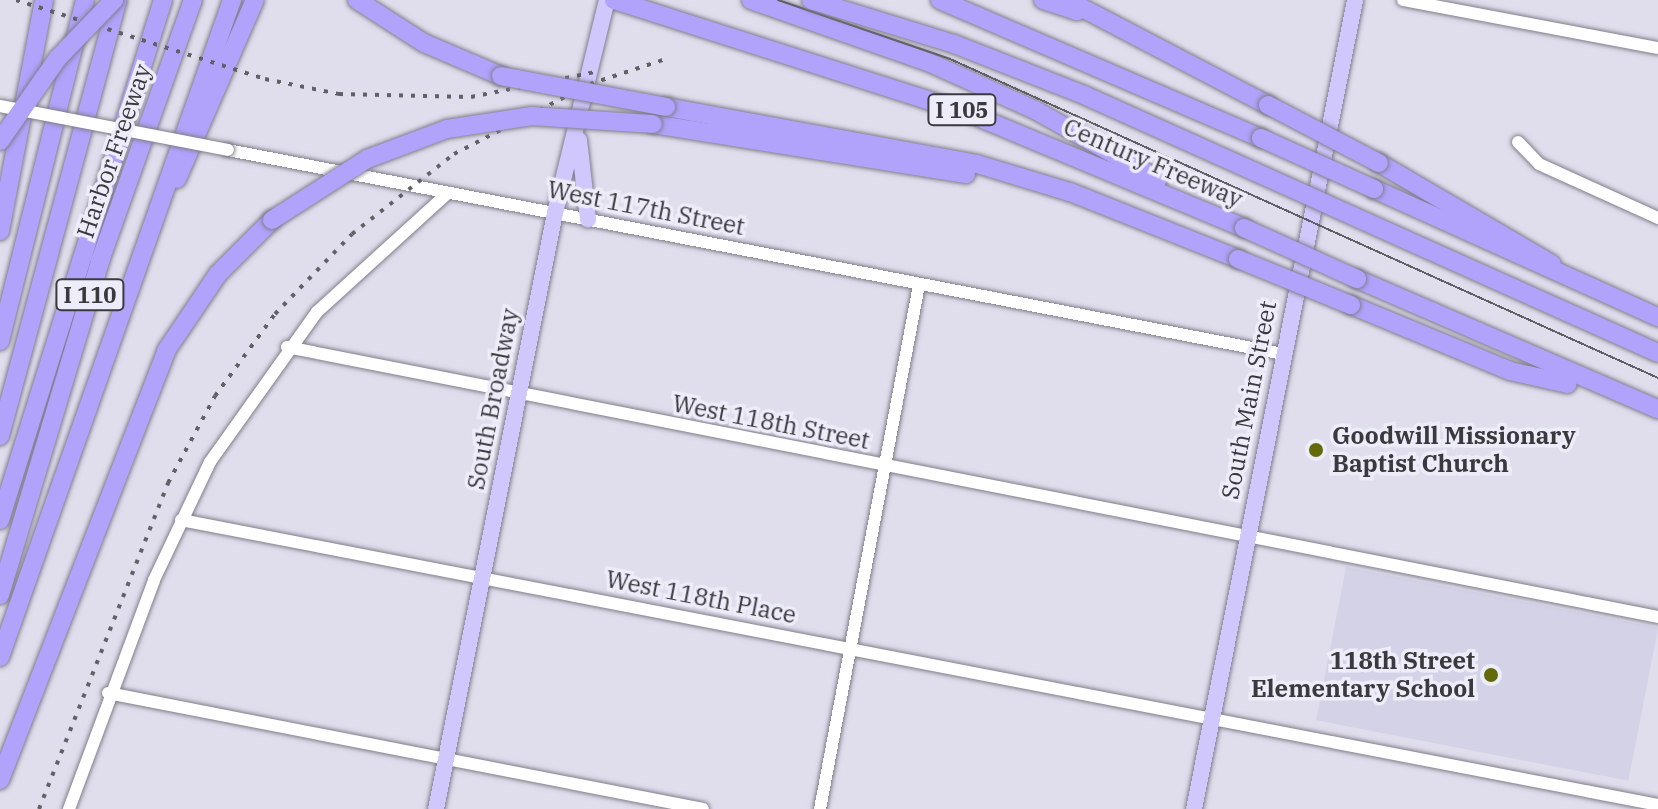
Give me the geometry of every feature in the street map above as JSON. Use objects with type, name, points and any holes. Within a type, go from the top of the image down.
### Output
[{"type":"highway","points":[[0,231],[44,0]]},
{"type":"highway","points":[[0,341],[85,0]]},
{"type":"highway","points":[[0,141],[58,58],[116,0]]},
{"type":"highway","points":[[0,436],[55,240],[116,0]]},
{"type":"highway","points":[[0,520],[87,226],[163,0]]},
{"type":"highway","name":"Harbor Freeway","points":[[0,595],[100,261],[193,0]]},
{"type":"highway","points":[[0,657],[110,332],[232,0]]},
{"type":"highway","points":[[110,332],[255,0]]},
{"type":"highway","points":[[357,0],[424,43],[501,76],[953,158],[1145,222],[1510,371],[1618,395]]},
{"type":"highway","name":"Century Freeway","points":[[614,0],[671,15],[968,113],[1244,228],[1618,395],[1658,409]]},
{"type":"highway","points":[[751,0],[928,62],[1035,110],[1244,228]]},
{"type":"highway","points":[[811,0],[954,44],[1084,95],[1658,353]]},
{"type":"highway","points":[[940,0],[1261,138],[1579,285],[1658,317]]},
{"type":"highway","points":[[1043,0],[1106,21]]},
{"type":"highway","points":[[1067,0],[1518,238],[1579,285]]},
{"type":"highway","points":[[0,780],[161,362],[218,274],[272,220],[367,159],[447,129],[532,116],[653,124],[911,162],[1145,222]]},
{"type":"main road","name":"South Broadway","points":[[436,809],[555,213],[578,131],[607,0]]},
{"type":"main road","name":"South Main Street","points":[[1194,809],[1355,0]]},
{"type":"main road","points":[[578,131],[588,219]]},
{"type":"street","points":[[1403,0],[1658,48]]},
{"type":"street","name":"West 117th Street","points":[[0,106],[1283,354]]},
{"type":"street","points":[[1518,142],[1539,164],[1658,218]]},
{"type":"street","points":[[69,809],[108,693],[181,520],[210,462],[287,347],[448,193]]},
{"type":"street","points":[[820,809],[882,466],[919,285]]},
{"type":"street","name":"West 118th Street","points":[[287,347],[519,396],[1658,617]]},
{"type":"street","name":"West 118th Place","points":[[181,520],[1658,805]]},
{"type":"street","points":[[108,693],[703,809]]},
{"type":"shaded area","name":"118th Street Elementary School","points":[[1346,567],[1658,628],[1628,781],[1316,720]]},
{"type":"tram line","points":[[778,0],[950,59],[1658,378]]},
{"type":"tram line","points":[[826,0],[944,44]]},
{"type":"railway","points":[[16,0],[265,79],[339,94],[471,97],[595,72]]},
{"type":"railway","points":[[39,809],[168,483],[215,396],[275,314],[352,234],[454,154],[590,84],[663,60]]},
{"type":"place","name":"Goodwill Missionary Baptist Church","points":[[1316,450]]},
{"type":"place","name":"118th Street Elementary School","points":[[1491,675]]}]
